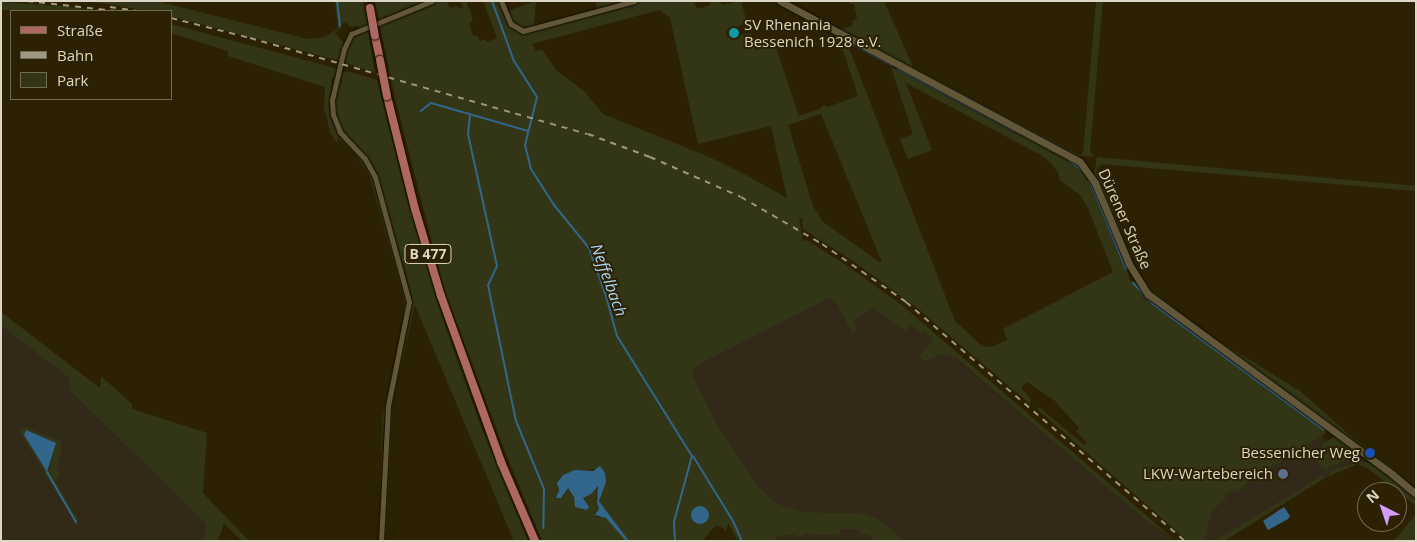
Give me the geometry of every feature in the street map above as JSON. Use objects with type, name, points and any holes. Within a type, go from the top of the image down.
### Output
[{"type":"main road","name":"B 477","points":[[369,4],[387,96],[413,202],[444,305],[501,462],[535,541]]},
{"type":"street","points":[[381,541],[388,406],[409,302],[373,172],[365,159],[342,136],[333,115],[332,95],[344,49],[350,36],[359,30],[432,1]]},
{"type":"street","points":[[501,1],[511,24],[523,31],[634,1]]},
{"type":"street","name":"Dürener Straße","points":[[780,1],[1080,162],[1096,183],[1128,264],[1148,294],[1392,474],[1416,494]]},
{"type":"shaded area","points":[[800,290],[902,313],[1145,520],[1175,541],[738,541],[725,516],[735,504],[672,354]]},
{"type":"shaded area","points":[[1,320],[76,379],[221,521],[215,541],[1,541]]},
{"type":"shaded area","points":[[1317,433],[1357,464],[1321,480],[1224,541],[1194,541],[1199,510]]},
{"type":"green space","points":[[88,1],[156,1],[308,39],[325,37],[338,29],[335,1],[363,1],[375,73],[343,62],[351,37],[359,32],[358,26],[350,27],[346,22],[342,23],[340,29],[335,33],[344,43],[340,61],[172,16],[172,10],[144,10]]},
{"type":"green space","points":[[375,1],[424,1],[386,17],[387,20],[436,1],[447,1],[450,8],[457,6],[459,9],[463,7],[460,1],[466,1],[473,19],[469,24],[473,36],[477,35],[480,41],[485,39],[487,42],[497,38],[483,1],[504,1],[508,11],[536,1],[534,26],[597,9],[595,1],[694,1],[697,9],[711,5],[713,1],[720,1],[722,5],[741,1],[747,23],[726,31],[727,38],[751,33],[755,50],[775,44],[799,116],[820,109],[824,105],[828,107],[858,96],[838,36],[892,64],[893,68],[897,67],[1077,164],[1087,174],[1098,196],[1130,281],[1135,282],[1154,303],[1323,427],[1326,433],[1246,483],[1238,492],[1232,491],[1223,496],[1228,498],[1212,510],[1204,541],[1188,541],[1037,409],[1039,407],[1084,445],[1087,443],[1076,431],[1079,428],[1055,401],[1027,382],[1022,386],[1022,389],[1031,399],[1030,404],[916,307],[856,263],[803,229],[802,218],[799,218],[803,241],[806,241],[805,239],[849,267],[904,307],[1176,541],[1145,520],[956,358],[943,354],[924,361],[919,357],[933,339],[923,331],[921,333],[911,324],[905,331],[874,308],[853,320],[857,329],[852,333],[837,303],[829,298],[701,363],[693,370],[694,379],[714,419],[736,453],[758,486],[775,503],[803,512],[866,514],[880,520],[905,541],[876,541],[868,534],[860,534],[859,529],[840,529],[839,535],[804,534],[800,538],[793,534],[776,537],[774,541],[738,541],[728,523],[726,531],[722,527],[715,526],[702,541],[629,541],[599,501],[603,485],[596,469],[563,475],[559,479],[558,494],[561,498],[568,488],[574,497],[574,503],[584,510],[587,505],[583,498],[598,486],[599,490],[596,498],[599,509],[596,517],[606,517],[626,541],[542,541],[504,449],[445,292],[395,98]],"holes":[[[659,10],[670,18],[698,144],[771,126],[787,198],[709,157],[603,114],[585,92],[557,71],[542,50],[536,51],[532,44]],[[847,43],[891,67],[913,134],[900,139],[908,159],[932,150],[906,83],[1041,155],[1050,162],[1058,172],[1060,180],[1080,195],[1088,208],[1113,272],[1003,329],[1007,340],[992,347],[982,346],[955,321]],[[821,114],[881,263],[823,222],[813,206],[788,125]]]},
{"type":"green space","points":[[850,1],[884,1],[913,67],[1079,155],[1083,153],[1096,1],[1103,1],[1090,151],[1094,157],[1079,157],[840,31],[840,29],[853,26],[852,20],[857,19],[854,4],[850,4]]},
{"type":"green space","points":[[1,2],[94,10],[10,10],[1,10]]},
{"type":"green space","points":[[172,24],[338,69],[331,82],[329,108],[332,122],[340,137],[363,159],[373,177],[407,305],[384,420],[379,541],[382,418],[403,322],[404,299],[369,175],[355,154],[338,138],[337,143],[330,132],[324,108],[325,87],[228,56],[228,51],[172,33]]},
{"type":"green space","points":[[341,70],[342,73],[346,71],[377,80],[406,196],[438,305],[480,424],[528,541],[514,541],[415,305],[393,402],[386,541],[384,541],[389,414],[409,322],[412,297],[374,167],[341,131],[334,111],[334,98],[338,84],[343,82],[339,77]]},
{"type":"green space","points":[[1097,157],[1416,186],[1416,191],[1102,164],[1097,169],[1133,263],[1150,289],[1208,334],[1300,391],[1353,438],[1393,468],[1416,490],[1161,302],[1148,290],[1129,259],[1094,174]]},
{"type":"green space","points":[[1,312],[100,388],[101,376],[132,404],[132,409],[207,433],[203,493],[249,541],[242,541],[224,523],[218,541],[203,541],[207,525],[71,391],[69,386],[71,379],[1,325]]},
{"type":"green space","points":[[25,427],[63,442],[57,468],[60,474],[55,481],[79,520],[76,524],[19,431]],"holes":[[[24,435],[56,443],[49,471],[46,471]]]},
{"type":"green space","points":[[1332,438],[1338,438],[1353,449],[1354,453],[1350,458],[1325,469],[1318,464],[1323,444]]},
{"type":"green space","points":[[1360,461],[1374,464],[1397,482],[1385,482],[1366,467],[1357,464],[1331,475],[1329,472]]},
{"type":"green space","points":[[1323,475],[1323,479],[1224,541],[1215,541]]},
{"type":"green space","points":[[1407,490],[1416,497],[1416,506],[1407,499]]},
{"type":"green space","points":[[1416,514],[1416,537],[1413,541],[1394,541],[1401,532],[1407,532],[1407,525]]},
{"type":"water","points":[[26,430],[56,443],[47,472],[24,435]]},
{"type":"water","points":[[600,466],[605,473],[606,482],[599,501],[629,541],[626,541],[606,518],[595,515],[599,509],[597,502],[598,486],[591,494],[583,498],[589,507],[587,510],[575,507],[574,497],[568,488],[561,498],[556,498],[559,490],[557,483],[563,475],[575,470],[593,471]]},
{"type":"water","points":[[700,506],[706,509],[709,515],[706,521],[700,524],[694,521],[691,515],[694,509]]},
{"type":"water","points":[[1284,507],[1290,516],[1288,519],[1268,530],[1263,521]]},
{"type":"waterway","points":[[337,1],[340,26]]},
{"type":"waterway","name":"Neffelbach","points":[[492,1],[514,61],[537,97],[525,145],[531,169],[554,205],[589,248],[606,296],[617,336],[692,456],[674,522],[675,541]]},
{"type":"waterway","points":[[839,37],[891,65]]},
{"type":"waterway","points":[[898,69],[1019,133]]},
{"type":"waterway","points":[[421,111],[431,103],[528,131]]},
{"type":"waterway","points":[[470,115],[468,134],[497,266],[488,285],[516,421],[544,489],[543,528]]},
{"type":"waterway","points":[[1069,160],[1083,171]]},
{"type":"waterway","points":[[1089,179],[1126,269]]},
{"type":"waterway","points":[[1133,283],[1153,304],[1324,430]]},
{"type":"waterway","points":[[693,456],[733,521],[742,541]]},
{"type":"waterway","points":[[47,472],[76,522]]},
{"type":"railway","points":[[27,1],[106,10]]},
{"type":"railway","points":[[110,7],[131,10]]},
{"type":"railway","points":[[172,18],[250,38],[588,134],[650,157],[741,197],[822,244],[906,302],[1185,541]]},
{"type":"place","name":"SV Rhenania Bessenich 1928 e.V.","points":[[734,33]]},
{"type":"place","name":"Bessenicher Weg","points":[[1370,453]]},
{"type":"place","name":"LKW-Wartebereich","points":[[1283,474]]}]
